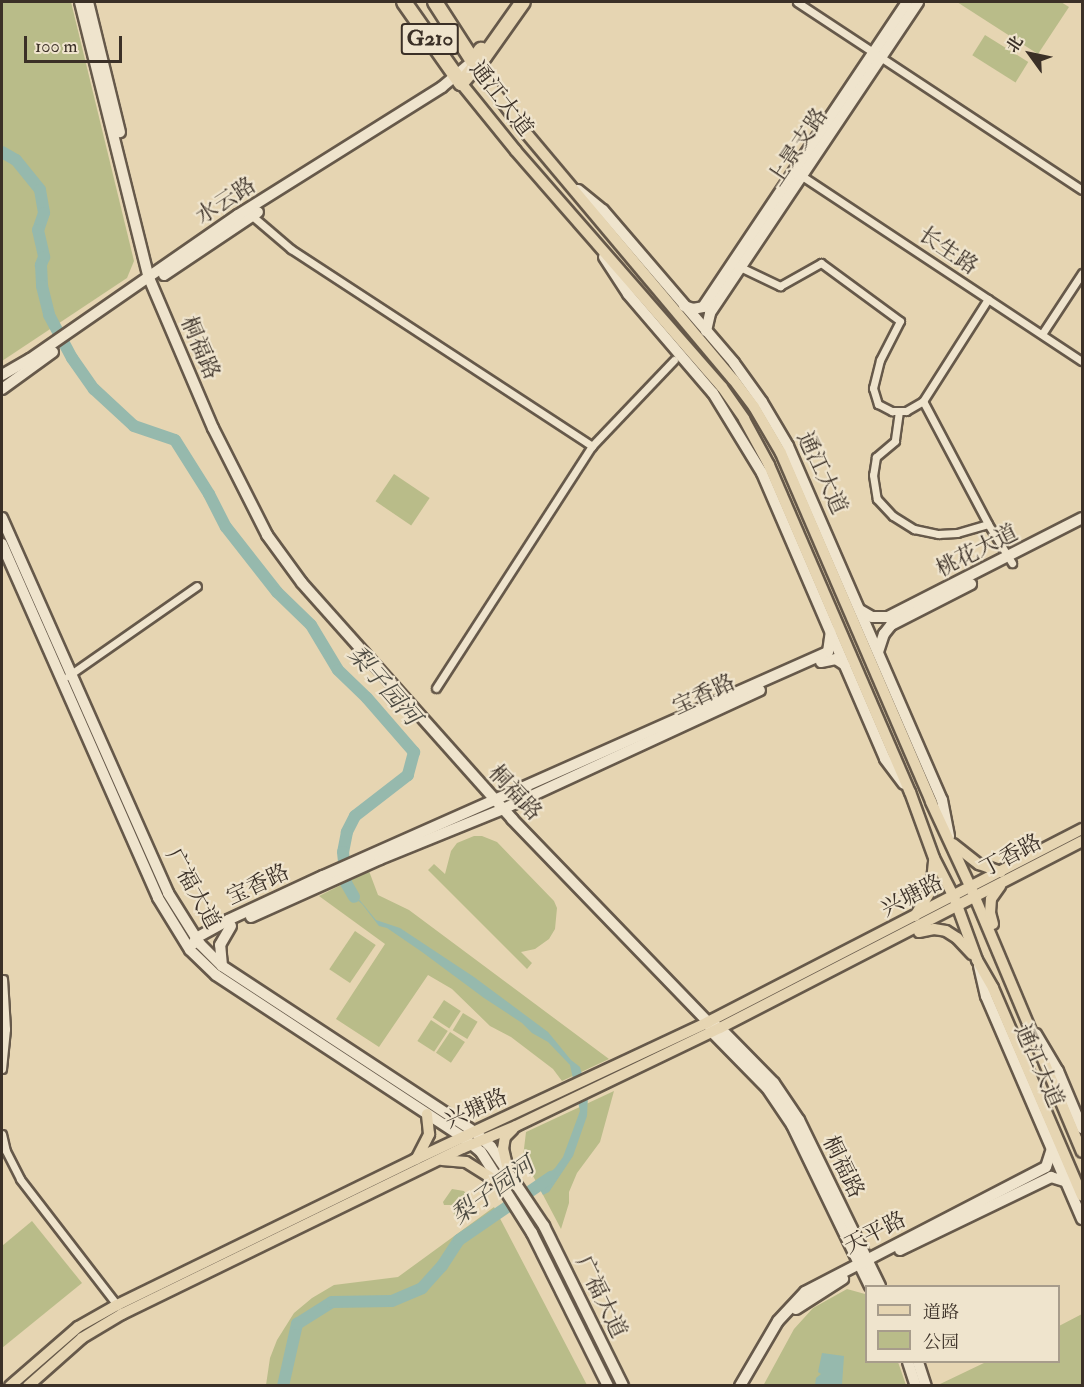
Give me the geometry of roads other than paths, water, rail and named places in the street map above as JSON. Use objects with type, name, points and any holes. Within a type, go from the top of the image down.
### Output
[{"type":"highway","name":"通江大道","points":[[404,2],[458,80]]},
{"type":"highway","name":"通江大道","points":[[435,2],[475,64]]},
{"type":"highway","name":"G210","points":[[475,64],[514,2]]},
{"type":"highway","name":"G210","points":[[458,80],[475,64],[523,2]]},
{"type":"highway","points":[[423,28],[436,34],[446,26],[445,17]]},
{"type":"main road","name":"通江大道","points":[[475,64],[529,137],[747,398],[781,453],[1006,969],[1083,1152]]},
{"type":"main road","name":"通江大道","points":[[458,80],[516,151],[722,387],[744,419],[769,465],[910,792],[934,858],[956,902],[977,960],[993,988],[1083,1196]]},
{"type":"main road","points":[[516,151],[514,143],[516,137],[520,134],[529,137]]},
{"type":"main road","points":[[652,282],[675,296]]},
{"type":"main road","name":"丁香路","points":[[973,893],[1083,829]]},
{"type":"main road","name":"丁香路","points":[[1003,877],[1083,841]]},
{"type":"main road","points":[[951,842],[979,864],[1003,877],[993,893],[989,906],[1006,969]]},
{"type":"main road","points":[[915,916],[931,890],[934,858]]},
{"type":"main road","name":"兴塘路","points":[[10,1386],[78,1327],[117,1305],[462,1137],[562,1098],[714,1027],[902,936],[973,893]]},
{"type":"main road","name":"兴塘路","points":[[714,1027],[915,916],[956,902]]},
{"type":"main road","points":[[902,936],[940,929],[957,938],[977,960]]},
{"type":"main road","name":"兴塘路","points":[[28,1386],[82,1338],[122,1314],[472,1144],[516,1126],[562,1098]]},
{"type":"main road","points":[[416,1159],[429,1134],[427,1114]]},
{"type":"main road","points":[[507,1170],[503,1149],[505,1137],[516,1126]]},
{"type":"main road","points":[[439,1160],[466,1162],[504,1189]]},
{"type":"street","points":[[80,2],[152,278]]},
{"type":"street","points":[[88,2],[152,278]]},
{"type":"street","points":[[797,2],[1083,190]]},
{"type":"street","name":"上景支路","points":[[706,310],[877,54],[907,2]]},
{"type":"street","name":"上景支路","points":[[877,54],[918,2]]},
{"type":"street","name":"水云路","points":[[2,389],[41,356],[152,278],[249,213],[458,80]]},
{"type":"street","name":"长生路","points":[[798,173],[1083,361]]},
{"type":"street","name":"通江大道","points":[[563,178],[603,210],[734,363],[762,402],[788,446],[942,800],[951,842]]},
{"type":"street","points":[[249,213],[291,249],[592,446]]},
{"type":"street","name":"通江大道","points":[[596,244],[627,294],[713,393],[762,473],[885,759],[910,792]]},
{"type":"street","points":[[736,265],[780,286],[821,263],[900,321],[880,360],[873,388],[878,404],[892,411],[906,411],[923,401],[988,299]]},
{"type":"street","points":[[1042,334],[1083,273]]},
{"type":"street","name":"桐福路","points":[[152,278],[213,428],[267,535],[302,583],[499,805],[714,1027],[767,1089],[792,1125],[864,1265],[879,1285]]},
{"type":"street","points":[[684,306],[706,310],[706,331]]},
{"type":"street","points":[[669,343],[674,360]]},
{"type":"street","name":"水云路","points":[[2,375],[41,356]]},
{"type":"street","points":[[436,688],[592,446],[674,360]]},
{"type":"street","points":[[674,360],[686,364]]},
{"type":"street","points":[[923,401],[988,524],[1010,560]]},
{"type":"street","points":[[899,411],[895,441],[876,457],[873,475],[877,499],[893,516],[914,529],[947,534],[988,524]]},
{"type":"street","name":"广福大道","points":[[2,518],[68,676]]},
{"type":"street","name":"桃花大道","points":[[1010,560],[1083,518]]},
{"type":"street","name":"桃花大道","points":[[890,621],[1083,525]]},
{"type":"street","name":"广福大道","points":[[2,544],[68,676],[168,892],[195,944],[216,975],[472,1144],[532,1233],[608,1386]]},
{"type":"street","points":[[68,676],[197,586]]},
{"type":"street","points":[[860,610],[872,617],[890,621],[878,652]]},
{"type":"street","points":[[831,631],[829,655],[845,665]]},
{"type":"street","name":"宝香路","points":[[195,944],[325,880],[499,805],[829,655]]},
{"type":"street","name":"宝香路","points":[[195,944],[228,920],[325,880]]},
{"type":"street","points":[[222,966],[220,945],[231,926]]},
{"type":"street","name":"广福大道","points":[[195,944],[222,966],[484,1140],[544,1226],[623,1386]]},
{"type":"street","name":"通江大道","points":[[977,960],[986,996],[1083,1219]]},
{"type":"street","points":[[2,1069],[6,1029],[3,979]]},
{"type":"street","name":"通江大道","points":[[1022,1008],[1058,1071],[1083,1128]]},
{"type":"street","points":[[2,1134],[6,1151],[20,1179],[117,1305]]},
{"type":"street","name":"天平路","points":[[748,1386],[787,1318],[803,1302],[864,1265],[1046,1167],[1052,1148]]},
{"type":"street","name":"天平路","points":[[740,1386],[789,1306],[805,1292],[1052,1177],[1067,1182]]},
{"type":"street","name":"桐福路","points":[[864,1265],[869,1285]]},
{"type":"street","points":[[908,1363],[916,1386]]},
{"type":"street","points":[[918,1363],[926,1386]]},
{"type":"water","points":[[350,881],[353,892],[376,920],[400,928],[474,977],[548,1032],[571,1060],[580,1067],[588,1096],[587,1116],[573,1156],[549,1192],[543,1195],[537,1184],[555,1168],[563,1157],[580,1111],[570,1065],[548,1042],[532,1033],[522,1023],[387,928],[379,926],[362,904],[346,890],[343,884]]},
{"type":"water","points":[[822,1353],[844,1356],[842,1385],[815,1385],[816,1378],[821,1374],[818,1372]]},
{"type":"waterway","name":"梨子园河","points":[[2,152],[16,160],[40,190],[44,213],[38,230],[44,257],[41,265],[42,286],[49,315],[72,358],[94,389],[134,426],[175,440],[209,494],[226,527],[277,592],[311,625],[338,670],[367,698],[414,752],[408,775],[355,816],[347,832],[343,852],[346,883],[354,897]]},
{"type":"waterway","name":"梨子园河","points":[[283,1386],[297,1324],[332,1302],[392,1301],[422,1288],[442,1266],[459,1240],[551,1177]]}]
